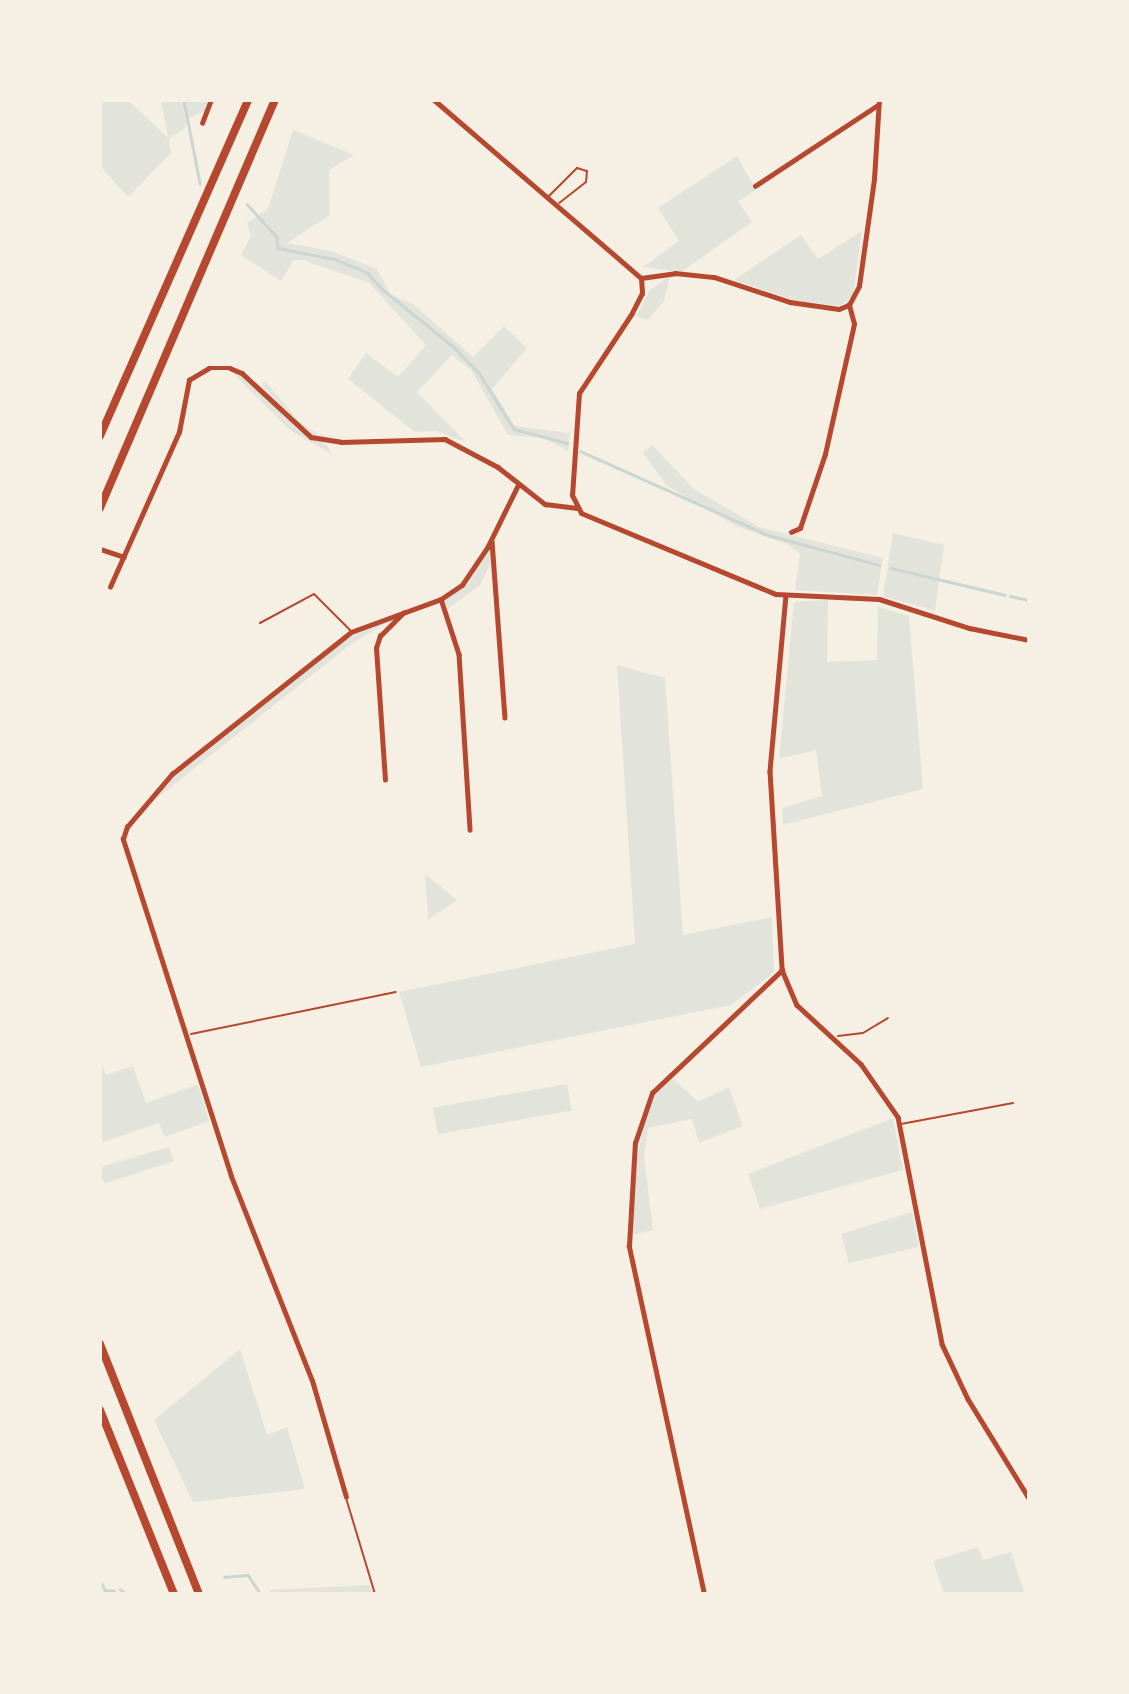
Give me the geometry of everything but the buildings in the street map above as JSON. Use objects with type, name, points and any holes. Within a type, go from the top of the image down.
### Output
[{"type":"highway","points":[[100,436],[248,100]]},
{"type":"highway","points":[[100,508],[275,100]]},
{"type":"highway","points":[[100,1344],[199,1594]]},
{"type":"highway","points":[[100,1410],[174,1594]]},
{"type":"street","points":[[202,123],[211,100]]},
{"type":"street","points":[[434,100],[549,195],[641,278],[642,293],[632,313],[579,393],[572,495],[577,508]]},
{"type":"street","points":[[755,186],[879,102]]},
{"type":"street","points":[[641,278],[675,273],[714,277],[790,302],[839,309],[849,305],[859,286],[874,178],[879,102]]},
{"type":"street","points":[[791,532],[800,528],[825,454],[854,324],[849,305]]},
{"type":"street","points":[[110,587],[179,432],[188,380],[209,368],[230,368],[260,386],[311,437],[341,442],[445,439],[498,467],[518,485],[552,506],[577,508],[599,522],[786,595],[879,599],[970,628],[1029,640]]},
{"type":"street","points":[[346,1497],[312,1381],[232,1176],[124,845],[124,833],[172,774],[351,632],[441,599],[469,579],[492,540],[518,485]]},
{"type":"street","points":[[492,540],[505,718]]},
{"type":"street","points":[[103,550],[124,558]]},
{"type":"street","points":[[786,595],[770,771],[782,970],[793,1000],[877,1082],[900,1124],[942,1344],[968,1399],[1029,1498]]},
{"type":"street","points":[[441,599],[459,654],[470,830]]},
{"type":"street","points":[[385,780],[377,642],[403,612]]},
{"type":"street","points":[[704,1594],[629,1246],[635,1143],[652,1093],[782,970]]},
{"type":"lane","points":[[549,195],[577,167],[587,171],[586,182],[558,204]]},
{"type":"lane","points":[[260,623],[314,594],[351,632]]},
{"type":"lane","points":[[900,1124],[1013,1103]]},
{"type":"lane","points":[[346,1497],[375,1594]]},
{"type":"path","points":[[186,1035],[396,992]]},
{"type":"path","points":[[830,1037],[863,1033],[888,1018]]},
{"type":"shaded area","points":[[100,100],[128,100],[168,138],[161,100],[208,100],[205,111],[187,119],[186,127],[169,139],[171,153],[128,197],[100,166]]},
{"type":"shaded area","points":[[293,130],[354,155],[329,170],[330,215],[287,243],[331,251],[377,269],[390,294],[413,304],[473,357],[504,326],[527,348],[492,389],[515,426],[570,433],[568,451],[544,438],[508,435],[471,370],[452,355],[417,392],[466,442],[436,431],[415,432],[348,379],[366,353],[398,377],[426,345],[369,283],[303,260],[294,260],[281,281],[241,255],[251,236],[247,223],[268,209]]},
{"type":"shaded area","points":[[737,156],[756,190],[738,201],[752,222],[681,272],[643,267],[679,241],[658,208]]},
{"type":"shaded area","points":[[862,231],[853,295],[841,306],[796,301],[734,280],[801,235],[818,259]]},
{"type":"shaded area","points":[[670,276],[664,301],[648,320],[636,316],[650,290]]},
{"type":"shaded area","points":[[229,369],[249,380],[298,430],[327,445],[331,454],[290,430]]},
{"type":"shaded area","points":[[265,381],[300,422],[319,435],[360,439],[311,435],[261,384]]},
{"type":"shaded area","points":[[652,445],[694,489],[759,527],[883,558],[877,595],[795,590],[800,554],[789,545],[736,526],[667,486],[643,453]]},
{"type":"shaded area","points":[[893,533],[944,545],[935,611],[883,596]]},
{"type":"shaded area","points":[[491,548],[493,558],[480,585],[448,609],[445,600],[469,583]]},
{"type":"shaded area","points":[[828,600],[827,662],[877,660],[878,607],[909,616],[923,789],[783,825],[782,808],[822,796],[816,750],[779,759],[794,602]]},
{"type":"shaded area","points":[[398,616],[351,644],[152,802],[178,773],[337,646],[371,625]]},
{"type":"shaded area","points":[[617,665],[665,678],[683,935],[772,917],[774,973],[731,1005],[421,1067],[399,992],[635,944]]},
{"type":"shaded area","points":[[425,874],[457,900],[428,920],[426,890]]},
{"type":"shaded area","points":[[100,1059],[106,1075],[133,1066],[146,1103],[198,1084],[209,1121],[165,1137],[159,1123],[100,1143]]},
{"type":"shaded area","points":[[673,1078],[698,1102],[729,1087],[743,1126],[699,1143],[692,1119],[648,1128],[644,1157],[653,1230],[631,1235],[637,1157],[643,1129],[654,1097]]},
{"type":"shaded area","points":[[567,1084],[572,1111],[438,1134],[433,1108]]},
{"type":"shaded area","points":[[893,1118],[903,1170],[760,1209],[748,1174]]},
{"type":"shaded area","points":[[169,1147],[174,1161],[106,1183],[100,1177],[100,1167]]},
{"type":"shaded area","points":[[912,1212],[919,1247],[849,1263],[841,1234]]},
{"type":"shaded area","points":[[240,1349],[267,1435],[287,1427],[305,1489],[193,1502],[154,1420]]},
{"type":"shaded area","points":[[978,1547],[983,1560],[1011,1552],[1025,1594],[944,1594],[933,1561]]},
{"type":"shaded area","points":[[370,1585],[372,1594],[271,1594],[269,1590]]},
{"type":"waterway","points":[[184,100],[200,183]]},
{"type":"waterway","points":[[247,204],[277,237],[278,248],[334,259],[368,273],[382,289],[455,348],[479,373],[514,429],[567,443]]},
{"type":"waterway","points":[[580,451],[768,535],[879,565]]},
{"type":"waterway","points":[[891,568],[1005,595]]},
{"type":"waterway","points":[[1010,596],[1029,600]]},
{"type":"waterway","points":[[224,1577],[248,1575],[261,1594]]},
{"type":"waterway","points":[[100,1580],[105,1590],[114,1591]]},
{"type":"waterway","points":[[120,1589],[126,1594]]}]
